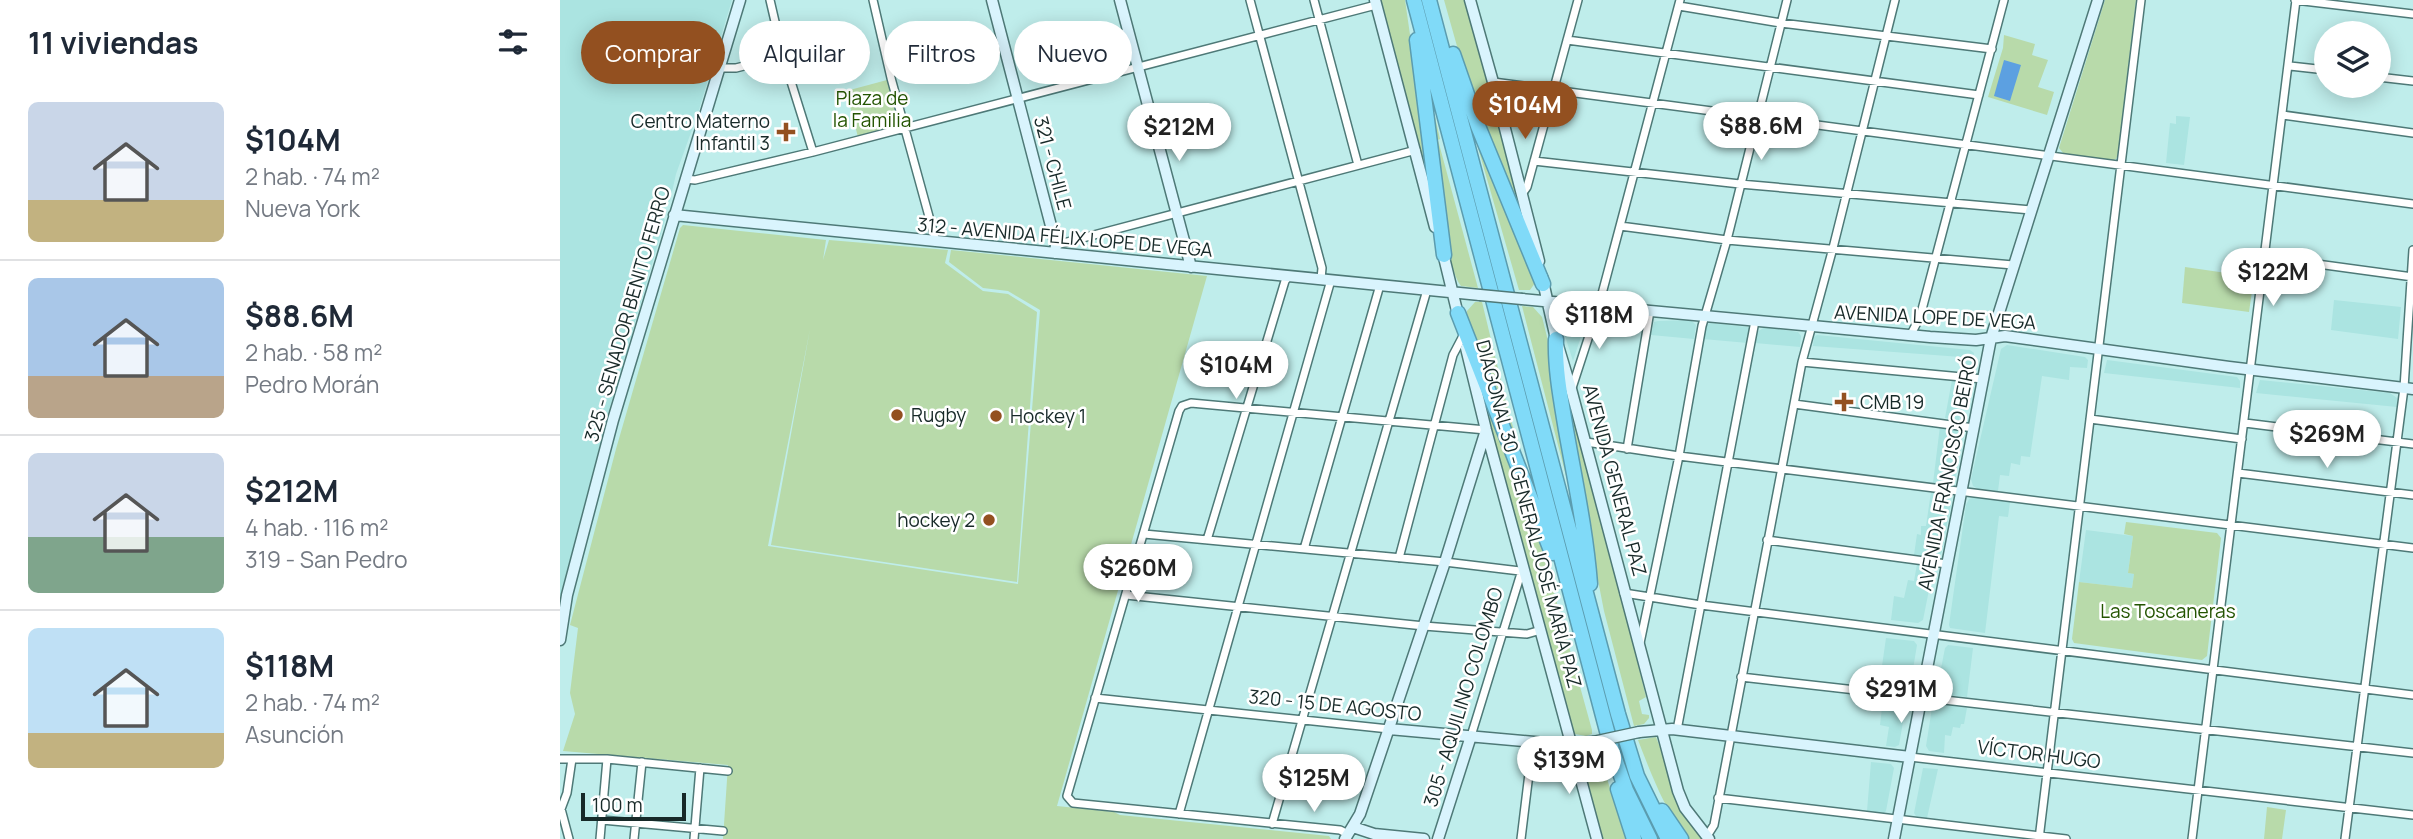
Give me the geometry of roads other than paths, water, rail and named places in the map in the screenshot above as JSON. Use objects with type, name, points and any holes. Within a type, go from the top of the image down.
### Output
[{"type":"highway","points":[[1413,0],[1444,255]]},
{"type":"highway","points":[[1413,0],[1612,750],[1626,790],[1650,839]]},
{"type":"highway","points":[[1430,0],[1543,284]]},
{"type":"highway","points":[[1430,0],[1618,714],[1637,776],[1668,839]]},
{"type":"highway","points":[[1458,313],[1573,605]]},
{"type":"highway","points":[[1556,339],[1555,357],[1588,555],[1594,624]]},
{"type":"highway","points":[[1612,750],[1619,793],[1634,839]]},
{"type":"highway","points":[[1637,776],[1681,839]]},
{"type":"street","name":"325 - SENADOR BENITO FERRO","points":[[725,49],[740,0]]},
{"type":"street","points":[[770,0],[775,21]]},
{"type":"street","points":[[873,0],[891,78],[936,242]]},
{"type":"street","name":"321 - CHILE","points":[[992,0],[1056,249]]},
{"type":"street","points":[[1120,0],[1191,267]]},
{"type":"street","points":[[1179,814],[1293,411],[1326,280],[1250,0]]},
{"type":"street","points":[[1314,0],[1359,165]]},
{"type":"street","points":[[1522,194],[1527,187],[1577,0]]},
{"type":"street","points":[[1640,644],[1705,316],[1727,240],[1787,0]]},
{"type":"street","points":[[1708,838],[1714,825],[1802,362],[1895,0]]},
{"type":"street","points":[[1910,336],[1920,317],[2004,0]]},
{"type":"street","name":"AVENIDA FRANCISCO BEIRÓ","points":[[1894,839],[1991,338],[2098,0]]},
{"type":"street","points":[[2039,837],[2141,0]]},
{"type":"street","points":[[2192,839],[2290,66],[2296,0],[2413,14]]},
{"type":"street","name":"AVENIDA GENERAL PAZ","points":[[1471,2],[1522,194],[1546,301],[1572,389],[1681,800],[1708,838]]},
{"type":"street","points":[[685,179],[695,180],[813,152],[1260,36],[1376,3]]},
{"type":"street","name":"DIAGONAL 30 - GENERAL JOSÉ MARÍA PAZ","points":[[1376,3],[1444,255],[1522,570],[1541,630],[1597,839]]},
{"type":"street","points":[[1572,389],[1599,305],[1679,3],[1781,23],[1992,49]]},
{"type":"street","points":[[1567,40],[1979,95]]},
{"type":"street","points":[[2290,66],[2314,69]]},
{"type":"street","points":[[2391,78],[2413,81]]},
{"type":"street","points":[[1493,82],[2413,204]]},
{"type":"street","name":"325 - SENADOR BENITO FERRO","points":[[560,640],[567,595],[606,445],[714,84]]},
{"type":"street","points":[[792,84],[813,152]]},
{"type":"street","points":[[2283,115],[2413,133]]},
{"type":"street","points":[[1056,249],[1416,150]]},
{"type":"street","points":[[1534,160],[1740,184],[2031,210]]},
{"type":"street","name":"312 - AVENIDA FÉLIX LOPE DE VEGA","points":[[674,215],[936,242],[1056,249],[1191,267],[1453,292]]},
{"type":"street","points":[[1620,226],[1727,240],[2013,265]]},
{"type":"street","points":[[2345,839],[2398,442],[2409,388],[2413,250]]},
{"type":"street","points":[[2266,257],[2412,276]]},
{"type":"street","points":[[1207,540],[1285,281],[1289,276]]},
{"type":"street","points":[[1304,549],[1380,285]]},
{"type":"street","points":[[1272,824],[1427,290]]},
{"type":"street","name":"AVENIDA LOPE DE VEGA","points":[[1453,292],[1910,336],[1976,340],[2006,336],[2250,370],[2409,388]]},
{"type":"street","points":[[1627,449],[1650,311]]},
{"type":"street","points":[[1677,730],[1755,321]]},
{"type":"street","points":[[1399,558],[1453,355],[1463,336]]},
{"type":"street","points":[[1802,362],[1983,379]]},
{"type":"street","points":[[1350,835],[1360,814],[1424,626],[1486,430],[1293,411],[1186,404],[1179,411],[1066,792],[1069,800],[1073,803],[1340,830],[1350,835],[1374,834],[1424,839]]},
{"type":"street","points":[[1794,404],[1974,428]]},
{"type":"street","points":[[2090,419],[2242,439]]},
{"type":"street","points":[[2245,423],[2413,444]]},
{"type":"street","points":[[1586,442],[2413,548]]},
{"type":"street","points":[[2238,473],[2413,495]]},
{"type":"street","points":[[1144,534],[1522,570]]},
{"type":"street","points":[[1767,540],[1947,564]]},
{"type":"street","name":"305 - AQUILINO COLOMBO","points":[[1438,839],[1522,570]]},
{"type":"street","points":[[1624,593],[1754,612],[2413,695]]},
{"type":"street","points":[[1126,596],[1424,626],[1527,634],[1541,630]]},
{"type":"street","points":[[1741,677],[2413,753]]},
{"type":"street","name":"320 - 15 DE AGOSTO","points":[[1095,698],[1388,729],[1533,741],[1572,743],[1639,732]]},
{"type":"street","name":"VÍCTOR HUGO","points":[[1639,732],[1662,728],[2413,815]]},
{"type":"street","points":[[1521,839],[1533,741]]},
{"type":"street","points":[[560,759],[607,759],[728,771]]},
{"type":"street","points":[[569,839],[561,809],[567,793],[572,759]]},
{"type":"street","points":[[600,839],[607,759]]},
{"type":"street","points":[[634,839],[642,762]]},
{"type":"street","points":[[694,839],[700,768]]},
{"type":"street","points":[[1718,798],[2066,839]]},
{"type":"street","points":[[602,820],[723,831]]},
{"type":"water","points":[[2004,60],[2021,65],[2010,101],[1994,96]]},
{"type":"place","name":"Centro Materno Infantil 3","points":[[786,132]]},
{"type":"place","name":"CMB 19","points":[[1844,402]]},
{"type":"place","name":"Rugby","points":[[897,415]]},
{"type":"place","name":"Hockey 1","points":[[996,416]]},
{"type":"place","name":"hockey 2","points":[[989,520]]},
{"type":"park label","name":"Plaza de la Familia","points":[[872,109]]},
{"type":"park label","name":"Las Toscaneras","points":[[2168,611]]}]
